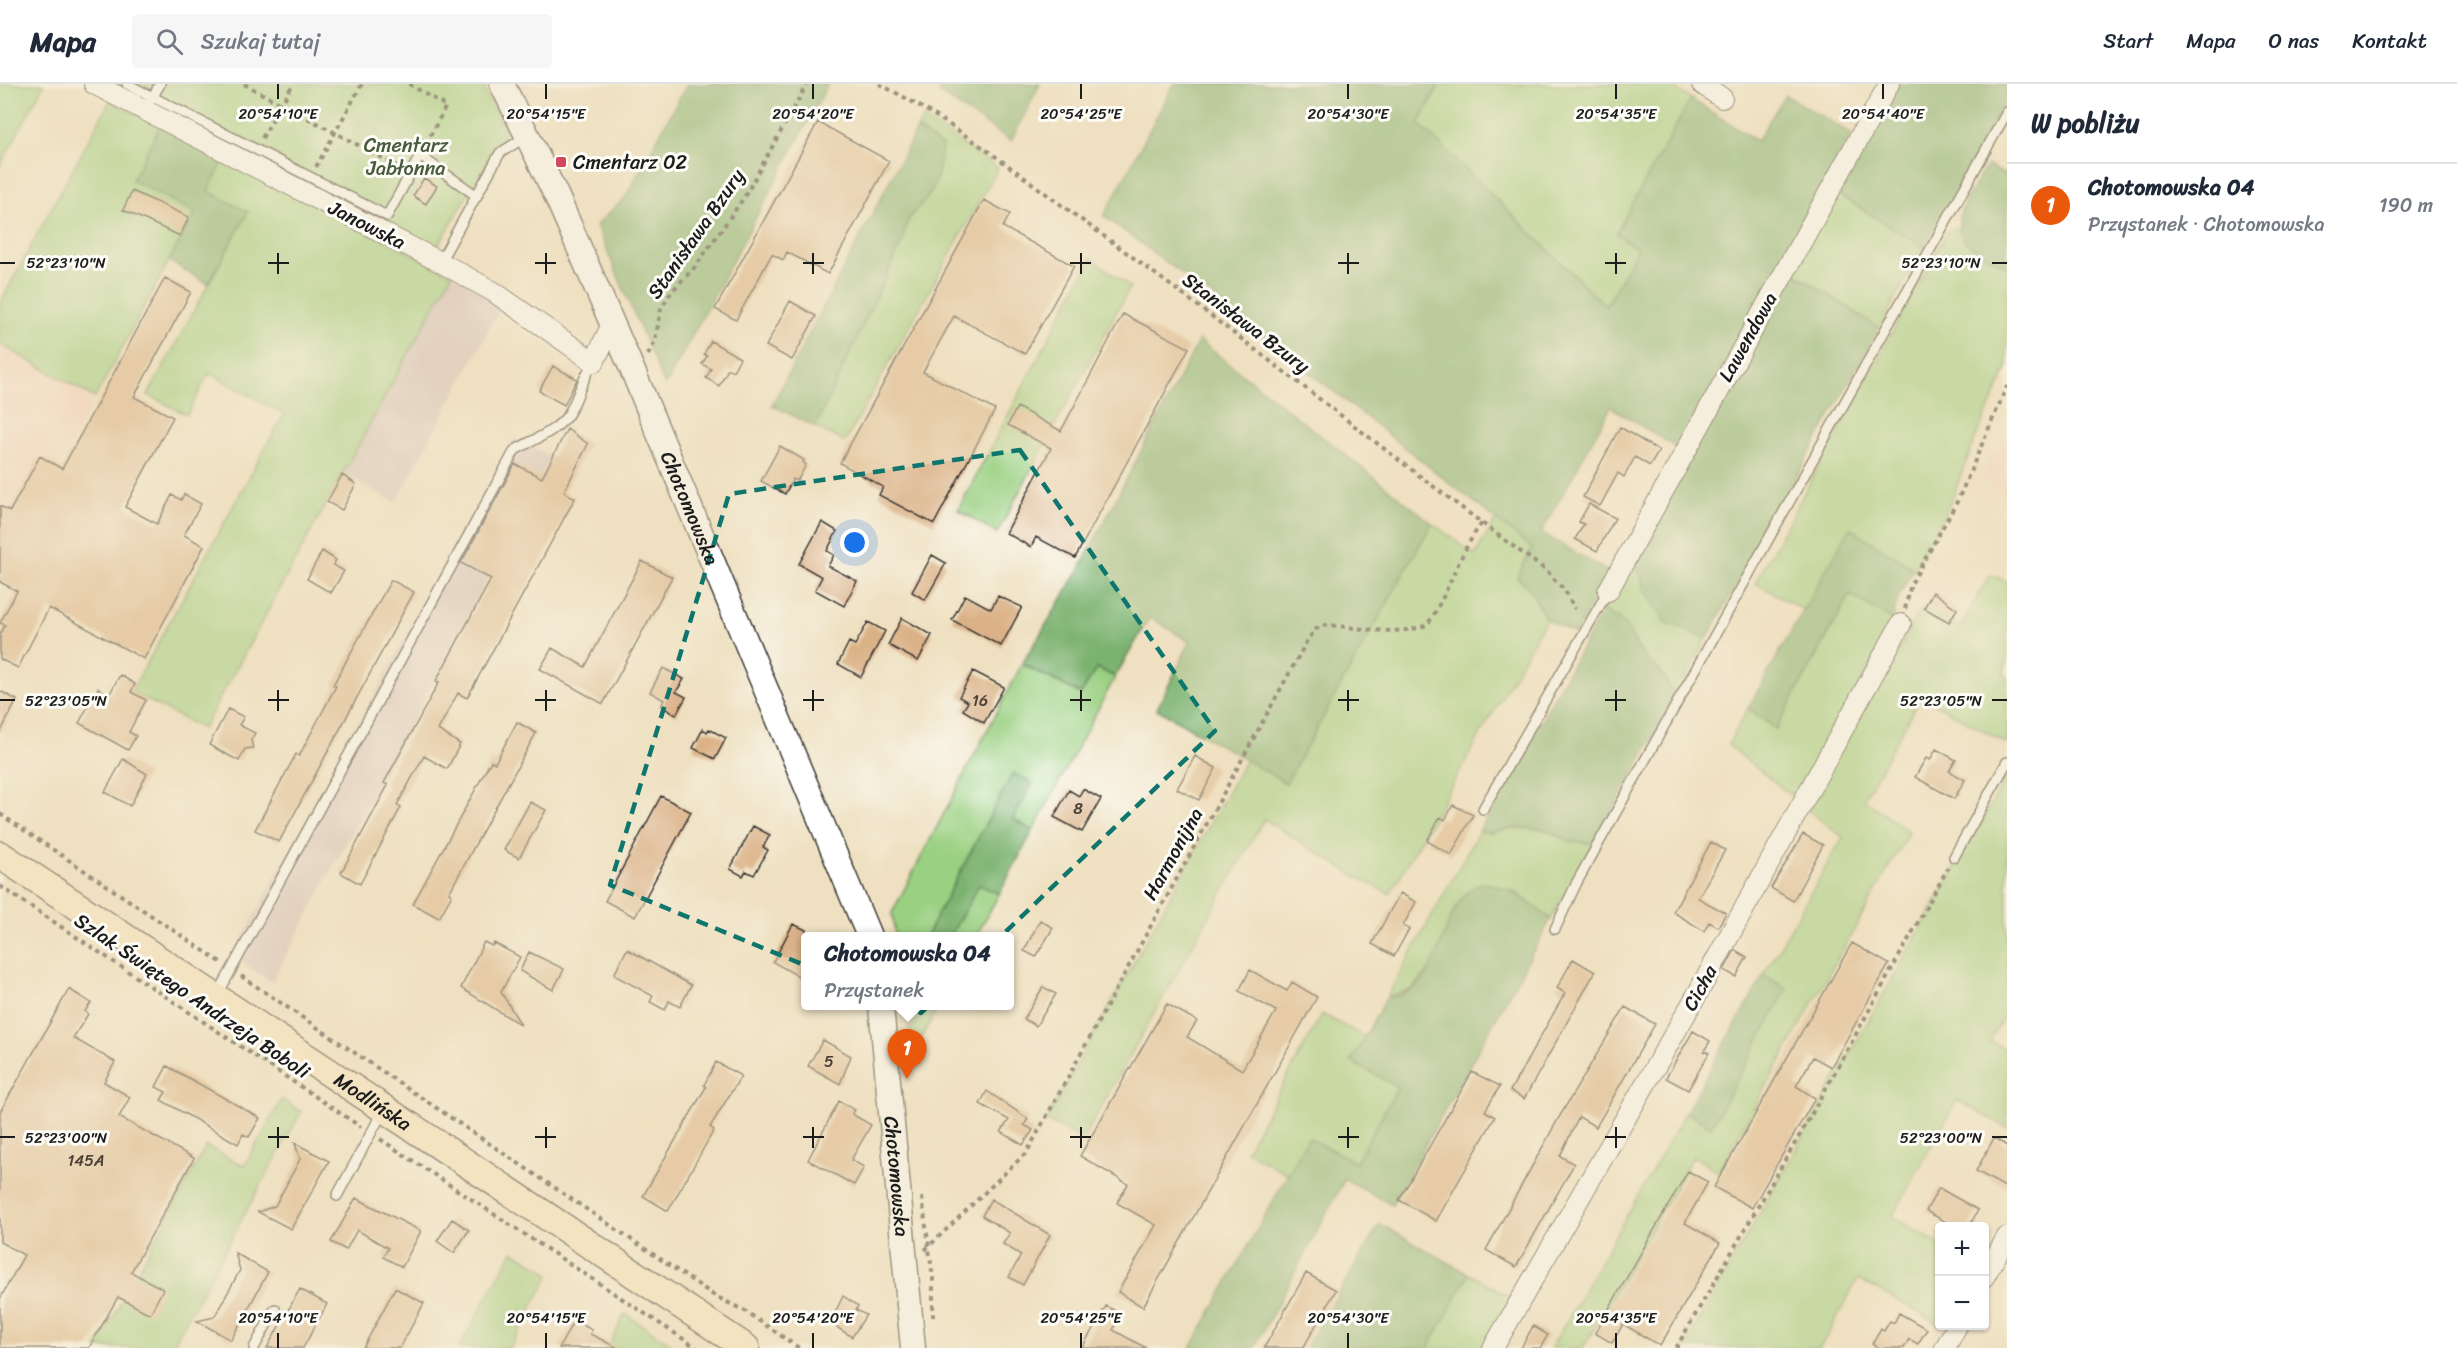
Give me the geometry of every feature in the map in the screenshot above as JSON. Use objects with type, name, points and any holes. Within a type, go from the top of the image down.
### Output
[{"type":"main road","name":"Modlińska","points":[[0,855],[746,1348]]},
{"type":"street","name":"Janowska","points":[[94,84],[149,104],[494,292],[594,362]]},
{"type":"street","name":"Chotomowska","points":[[502,84],[557,197],[632,369],[867,932]]},
{"type":"street","points":[[1702,84],[1722,98]]},
{"type":"street","name":"Lawendowa","points":[[1608,591],[1889,84]]},
{"type":"street","points":[[594,362],[612,324]]},
{"type":"street","name":"Cicha","points":[[1493,1348],[1683,1019],[1901,624]]},
{"type":"street","name":"Chotomowska","points":[[881,1010],[913,1348]]},
{"type":"street","points":[[1985,1276],[2007,1237]]},
{"type":"street","points":[[1945,1348],[1956,1330]]},
{"type":"lane","points":[[127,84],[149,104],[256,150],[387,216],[420,156],[477,196]]},
{"type":"lane","points":[[149,104],[160,84]]},
{"type":"lane","points":[[1555,928],[1600,840],[2007,112]]},
{"type":"lane","points":[[440,262],[500,153],[527,136]]},
{"type":"lane","points":[[216,998],[515,450],[555,428],[569,414],[584,376],[594,362]]},
{"type":"lane","points":[[1483,809],[1608,591]]},
{"type":"lane","points":[[1954,857],[2007,762]]},
{"type":"lane","points":[[336,1196],[385,1109]]},
{"type":"lane","points":[[254,1348],[275,1309]]},
{"type":"path","points":[[244,84],[410,173]]},
{"type":"path","points":[[256,150],[293,84]]},
{"type":"path","points":[[310,177],[362,84]]},
{"type":"path","points":[[409,84],[446,106],[420,156]]},
{"type":"path","name":"Stanisława Bzury","points":[[632,369],[644,361],[655,341],[661,309],[671,292],[695,267],[745,196],[807,84]]},
{"type":"path","name":"Stanisława Bzury","points":[[879,84],[902,95],[1010,165],[1215,316],[1547,571],[1565,591],[1575,609]]},
{"type":"path","points":[[1901,624],[1911,584],[1958,500],[2007,386]]},
{"type":"path","name":"Harmonijna","points":[[905,1259],[923,1251],[944,1234],[1026,1152],[1316,629],[1326,625],[1391,632],[1413,630],[1427,625],[1448,587],[1467,544],[1482,523]]},
{"type":"path","points":[[0,814],[705,1289],[745,1311],[799,1348]]},
{"type":"path","points":[[1676,1348],[1828,1085],[1954,857]]},
{"type":"path","name":"Szlak Świętego Andrzeja Boboli","points":[[0,886],[697,1348]]},
{"type":"path","points":[[682,1348],[686,1341]]},
{"type":"highlighted area","points":[[1020,450],[1215,731],[921,1013],[610,885],[729,494]]},
{"type":"shaded area","points":[[452,274],[503,303],[396,503],[342,473]]},
{"type":"shaded area","points":[[0,344],[95,398],[0,573]]},
{"type":"shaded area","points":[[2007,429],[2007,496],[1980,478]]},
{"type":"shaded area","points":[[514,438],[553,458],[272,982],[232,956]]},
{"type":"green space","points":[[0,84],[44,84],[0,166]]},
{"type":"green space","name":"Cmentarz Jabłonna","points":[[106,84],[482,84],[505,132],[434,253]]},
{"type":"green space","points":[[687,84],[828,84],[665,386],[596,225],[625,198]]},
{"type":"green space","points":[[944,84],[1040,84],[1011,141],[939,93]]},
{"type":"green space","points":[[1174,84],[1439,84],[1419,124],[1606,306],[1637,249],[1616,233],[1691,99],[1757,141],[1785,95],[1852,134],[1677,448],[1611,407],[1541,533],[1609,572],[1575,634],[1546,619],[1531,590],[1517,577],[1532,548],[1224,305],[1104,216]]},
{"type":"green space","points":[[1440,84],[1667,84],[1691,99],[1617,233],[1637,249],[1606,306],[1419,124]]},
{"type":"green space","points":[[1897,84],[2007,84],[2007,98],[1924,247],[1836,193]]},
{"type":"green space","points":[[110,101],[160,126],[195,213],[95,398],[0,344],[0,303]]},
{"type":"green space","points":[[924,118],[998,168],[845,442],[815,427],[903,240],[905,227],[913,211],[930,194],[942,146],[917,129]]},
{"type":"green space","points":[[160,126],[225,159],[208,191],[248,212],[208,284],[169,261],[195,213],[132,180]]},
{"type":"green space","points":[[917,129],[942,146],[936,181],[931,192],[907,222],[903,240],[815,427],[772,405]]},
{"type":"green space","points":[[225,159],[452,274],[203,729],[131,692],[284,414],[209,373],[187,415],[148,395],[248,212],[207,191]]},
{"type":"green space","points":[[1987,165],[2007,176],[2007,267],[1970,246],[1960,233],[1959,224],[1964,203]]},
{"type":"green space","points":[[1836,193],[1924,247],[1879,328],[1792,271]]},
{"type":"green space","points":[[1959,227],[1966,241],[2007,267],[2007,369],[1975,439],[1947,511],[1914,569],[1850,528],[1804,610],[1755,583],[1947,232]]},
{"type":"green space","points":[[1091,258],[1130,287],[997,533],[958,510]]},
{"type":"green space","points":[[1792,271],[1879,328],[1707,638],[1667,623],[1646,592],[1634,555]]},
{"type":"green space","points":[[1199,340],[1432,523],[1286,783],[1157,709],[1190,642],[1150,617],[1115,677],[1097,668],[1081,694],[1022,664],[1077,574]]},
{"type":"green space","points":[[1496,519],[1533,548],[1517,577],[1531,590],[1546,619],[1390,894],[1350,873],[1264,819],[1083,1139],[1046,1121],[1246,759],[1286,783],[1432,523],[1475,555]]},
{"type":"green space","points":[[1850,528],[1914,569],[1897,601],[1894,621],[1850,594],[1776,729],[1748,708]]},
{"type":"green space","points":[[1634,555],[1646,592],[1667,623],[1707,638],[1676,697],[1659,670],[1638,648],[1625,624],[1603,610]]},
{"type":"green space","points":[[1990,575],[2007,581],[2007,663],[2004,674],[2007,676],[2007,744],[1921,696],[1864,799],[1909,832],[1718,1172],[1693,1156],[1583,1348],[1551,1348],[1686,1112],[1711,1127],[1787,989],[1764,975],[1843,837],[1805,808],[1904,640],[1915,617],[1924,608],[1960,628]]},
{"type":"green space","points":[[1851,594],[1894,621],[1798,801],[1728,745],[1748,708],[1776,729]]},
{"type":"green space","points":[[1603,610],[1625,624],[1638,648],[1659,670],[1676,697],[1594,843],[1572,842],[1544,829],[1513,828],[1490,833],[1479,831]]},
{"type":"green space","points":[[1022,664],[1081,694],[1097,668],[1115,677],[1033,831],[1013,819],[1013,773],[928,932],[894,932],[892,913]]},
{"type":"green space","points":[[1013,773],[1033,783],[1013,819],[1033,831],[999,894],[979,885],[952,932],[928,932]]},
{"type":"green space","points":[[2007,776],[2007,1011],[1990,1041],[2007,1050],[2007,1128],[1957,1100],[1892,1217],[1935,1242],[1935,1322],[1858,1279],[1820,1348],[1683,1348]]},
{"type":"green space","points":[[1513,828],[1544,829],[1572,842],[1594,843],[1551,919],[1512,890],[1435,963],[1412,989],[1387,997],[1479,831],[1490,833]]},
{"type":"green space","points":[[1481,883],[1510,891],[1551,919],[1392,1205],[1345,1179],[1254,1348],[1191,1348],[1308,1138],[1356,1162],[1398,1087],[1351,1061],[1387,997],[1407,992],[1422,981],[1432,965],[1455,910],[1466,894]]},
{"type":"green space","points":[[979,884],[999,894],[978,932],[952,932]]},
{"type":"green space","points":[[1764,975],[1787,989],[1711,1127],[1686,1112]]},
{"type":"green space","points":[[908,1010],[937,1010],[912,1055]]},
{"type":"green space","points":[[1322,1014],[1365,1037],[1351,1062],[1398,1087],[1355,1163],[1309,1138],[1288,1174],[1246,1151]]},
{"type":"green space","points":[[282,1099],[301,1112],[171,1348],[96,1348],[206,1146],[244,1166]]},
{"type":"green space","points":[[1380,1224],[1469,1274],[1428,1348],[1306,1347]]},
{"type":"green space","points":[[513,1251],[550,1274],[510,1348],[459,1348]]},
{"type":"green space","points":[[1469,1274],[1517,1300],[1490,1348],[1428,1348]]},
{"type":"green space","points":[[625,1314],[677,1348],[608,1348]]},
{"type":"building","points":[[818,122],[889,161],[828,274],[787,252],[783,260],[772,254],[736,320],[715,309]]},
{"type":"building","points":[[424,178],[437,186],[426,204],[413,196]]},
{"type":"building","points":[[132,191],[189,217],[180,236],[123,210]]},
{"type":"building","points":[[984,200],[1010,214],[1003,227],[1074,266],[1025,354],[954,316],[923,372],[995,410],[934,524],[879,495],[883,487],[840,463]]},
{"type":"building","points":[[165,278],[191,292],[134,397],[173,417],[125,507],[157,524],[172,495],[181,500],[184,494],[201,504],[184,535],[204,546],[144,659],[49,608],[18,668],[0,659],[0,635],[5,625],[0,623],[17,591],[0,582],[0,506],[10,511],[40,456],[62,469]]},
{"type":"building","points":[[790,301],[816,316],[792,360],[766,346]]},
{"type":"building","points":[[1123,314],[1189,348],[1075,558],[1036,537],[1031,547],[1006,533],[1051,448],[1008,425],[1017,407],[1061,431]]},
{"type":"building","points":[[711,341],[740,358],[733,371],[728,369],[719,386],[706,378],[711,369],[702,364]]},
{"type":"building","points":[[553,366],[577,379],[564,405],[539,391]]},
{"type":"building","points":[[1620,427],[1659,451],[1650,466],[1635,457],[1624,477],[1618,473],[1600,506],[1583,497]]},
{"type":"building","points":[[567,429],[588,444],[564,492],[575,498],[467,698],[458,693],[438,730],[460,744],[447,769],[424,756],[397,805],[401,807],[360,884],[341,873],[388,785],[384,783],[439,682],[436,681],[491,579],[461,563],[515,464],[542,478]]},
{"type":"building","points":[[780,446],[804,460],[806,465],[797,481],[793,479],[785,494],[761,481]]},
{"type":"building","points":[[342,475],[356,484],[342,510],[327,502]]},
{"type":"building","points":[[1589,504],[1615,518],[1597,551],[1575,539],[1584,524],[1579,522]]},
{"type":"building","points":[[822,522],[837,531],[827,551],[834,555],[828,566],[857,581],[844,606],[815,590],[822,577],[799,564]]},
{"type":"building","points":[[322,551],[336,560],[333,565],[344,571],[331,593],[307,579]]},
{"type":"building","points":[[932,555],[946,563],[925,600],[912,592]]},
{"type":"building","points":[[642,561],[672,577],[603,704],[540,669],[552,648],[585,667]]},
{"type":"building","points":[[391,580],[414,592],[279,842],[255,830],[296,754],[299,756],[336,686],[333,685]]},
{"type":"building","points":[[1933,592],[1957,609],[1949,622],[1924,608]]},
{"type":"building","points":[[965,595],[991,609],[998,596],[1022,607],[1001,646],[952,620]]},
{"type":"building","points":[[902,618],[932,635],[918,661],[888,645]]},
{"type":"building","points":[[868,622],[885,631],[861,677],[838,664],[849,642],[855,645]]},
{"type":"building","points":[[663,668],[684,679],[676,692],[686,697],[676,715],[661,706],[664,700],[650,692]]},
{"type":"building","points":[[973,671],[1004,687],[984,723],[963,710],[968,702],[959,697]]},
{"type":"building","points":[[120,675],[135,684],[131,692],[146,700],[129,732],[136,736],[128,750],[79,723],[98,688],[109,695]]},
{"type":"building","points":[[0,691],[17,700],[0,733]]},
{"type":"building","points":[[228,709],[244,717],[239,725],[255,733],[251,740],[253,748],[245,749],[239,761],[209,745]]},
{"type":"building","points":[[517,722],[536,733],[449,893],[452,895],[439,918],[413,904],[491,761],[495,763]]},
{"type":"building","points":[[703,729],[707,732],[709,729],[726,738],[715,759],[693,748]]},
{"type":"building","points":[[1936,749],[1956,760],[1949,771],[1965,780],[1954,799],[1915,777],[1926,758],[1930,760]]},
{"type":"building","points":[[1195,756],[1216,768],[1199,800],[1177,789]]},
{"type":"building","points":[[123,759],[147,774],[130,806],[105,792]]},
{"type":"building","points":[[1083,789],[1101,799],[1082,832],[1054,817],[1069,790],[1079,796]]},
{"type":"building","points":[[661,796],[691,812],[635,917],[605,901]]},
{"type":"building","points":[[530,802],[546,810],[519,858],[504,850]]},
{"type":"building","points":[[1453,805],[1473,815],[1451,855],[1427,841],[1440,817],[1445,820]]},
{"type":"building","points":[[753,826],[770,835],[763,847],[768,850],[754,875],[746,871],[743,876],[730,869]]},
{"type":"building","points":[[1803,834],[1823,845],[1793,901],[1771,888]]},
{"type":"building","points":[[1711,842],[1725,850],[1698,898],[1726,913],[1718,927],[1709,922],[1704,931],[1673,912]]},
{"type":"building","points":[[1400,893],[1416,902],[1403,926],[1409,929],[1394,956],[1372,944]]},
{"type":"building","points":[[1040,920],[1053,928],[1036,957],[1024,951]]},
{"type":"building","points":[[793,924],[806,930],[806,932],[801,932],[801,978],[773,962]]},
{"type":"building","points":[[484,942],[492,946],[494,943],[520,957],[501,992],[521,1025],[461,988]]},
{"type":"building","points":[[1852,943],[1889,964],[1831,1067],[1813,1057],[1796,1086],[1815,1098],[1752,1208],[1714,1187]]},
{"type":"building","points":[[627,949],[691,985],[680,1007],[669,1001],[665,1010],[650,1002],[653,996],[614,975]]},
{"type":"building","points":[[1735,950],[1747,957],[1736,977],[1724,970]]},
{"type":"building","points":[[529,952],[564,969],[553,990],[520,971]]},
{"type":"building","points":[[1573,959],[1595,972],[1524,1099],[1510,1091],[1565,993],[1557,988]]},
{"type":"building","points":[[1250,970],[1287,991],[1292,982],[1317,997],[1143,1307],[1118,1292],[1156,1225],[1117,1203],[1128,1184],[1080,1156],[1167,1004],[1197,1021],[1187,1037],[1242,1070],[1276,1011],[1239,991]]},
{"type":"building","points":[[1043,987],[1056,994],[1036,1026],[1024,1019]]},
{"type":"building","points":[[69,989],[91,1003],[85,1011],[88,1014],[73,1038],[115,1062],[104,1082],[130,1097],[119,1117],[194,1158],[131,1272],[163,1289],[150,1314],[118,1297],[89,1348],[0,1348],[0,1299],[24,1255],[0,1242],[0,1112]]},
{"type":"building","points":[[1625,1007],[1655,1024],[1596,1127],[1579,1117],[1560,1156],[1574,1164],[1516,1267],[1486,1250],[1558,1119]]},
{"type":"building","points":[[1693,1031],[1710,1041],[1704,1051],[1709,1053],[1688,1090],[1666,1078]]},
{"type":"building","points":[[823,1040],[851,1056],[840,1084],[808,1066]]},
{"type":"building","points":[[716,1062],[741,1076],[710,1127],[714,1130],[668,1211],[643,1196],[706,1087],[704,1085]]},
{"type":"building","points":[[167,1066],[260,1118],[249,1137],[243,1134],[238,1144],[161,1100],[166,1092],[156,1087]]},
{"type":"building","points":[[1472,1072],[1500,1086],[1485,1111],[1495,1117],[1436,1221],[1399,1200]]},
{"type":"building","points":[[987,1091],[1028,1119],[1024,1125],[1033,1130],[1023,1145],[1001,1132],[1009,1120],[980,1104]]},
{"type":"building","points":[[839,1101],[855,1110],[852,1114],[871,1125],[851,1160],[864,1167],[854,1185],[808,1160]]},
{"type":"building","points":[[1994,1138],[2007,1146],[2007,1188],[1976,1171]]},
{"type":"building","points":[[295,1143],[329,1161],[291,1229],[258,1212],[275,1206],[300,1159]]},
{"type":"building","points":[[1688,1171],[1708,1182],[1685,1223],[1720,1243],[1660,1346],[1623,1324],[1612,1343],[1595,1333]]},
{"type":"building","points":[[1939,1188],[1978,1210],[1972,1222],[1946,1222],[1926,1211]]},
{"type":"building","points":[[356,1198],[421,1231],[402,1267],[383,1257],[388,1248],[357,1230],[346,1250],[331,1242]]},
{"type":"building","points":[[991,1199],[1050,1235],[1023,1285],[1009,1277],[1021,1255],[1003,1244],[1010,1233],[982,1216]]},
{"type":"building","points":[[452,1219],[469,1230],[454,1253],[437,1241]]},
{"type":"building","points":[[235,1253],[268,1272],[231,1340],[197,1321],[214,1317],[232,1285],[240,1270]]},
{"type":"building","points":[[1306,1273],[1336,1290],[1303,1348],[1264,1348]]},
{"type":"building","points":[[395,1288],[424,1303],[400,1348],[363,1348]]},
{"type":"building","points":[[300,1289],[327,1304],[303,1348],[267,1348]]},
{"type":"building","points":[[843,1296],[858,1306],[856,1310],[866,1315],[852,1337],[830,1323]]},
{"type":"building","points":[[1106,1306],[1121,1314],[1113,1330],[1146,1348],[1082,1348]]},
{"type":"building","points":[[1899,1313],[1927,1329],[1918,1344],[1909,1339],[1904,1348],[1880,1348],[1872,1344],[1881,1329],[1884,1331],[1890,1321],[1894,1323]]},
{"type":"building","points":[[574,1320],[592,1330],[590,1334],[618,1348],[559,1348]]},
{"type":"building","points":[[1533,1326],[1548,1335],[1540,1348],[1521,1348]]},
{"type":"place","name":"Cmentarz 02","points":[[561,162]]},
{"type":"place","name":"Chotomowska 04","points":[[907,1079]]}]
